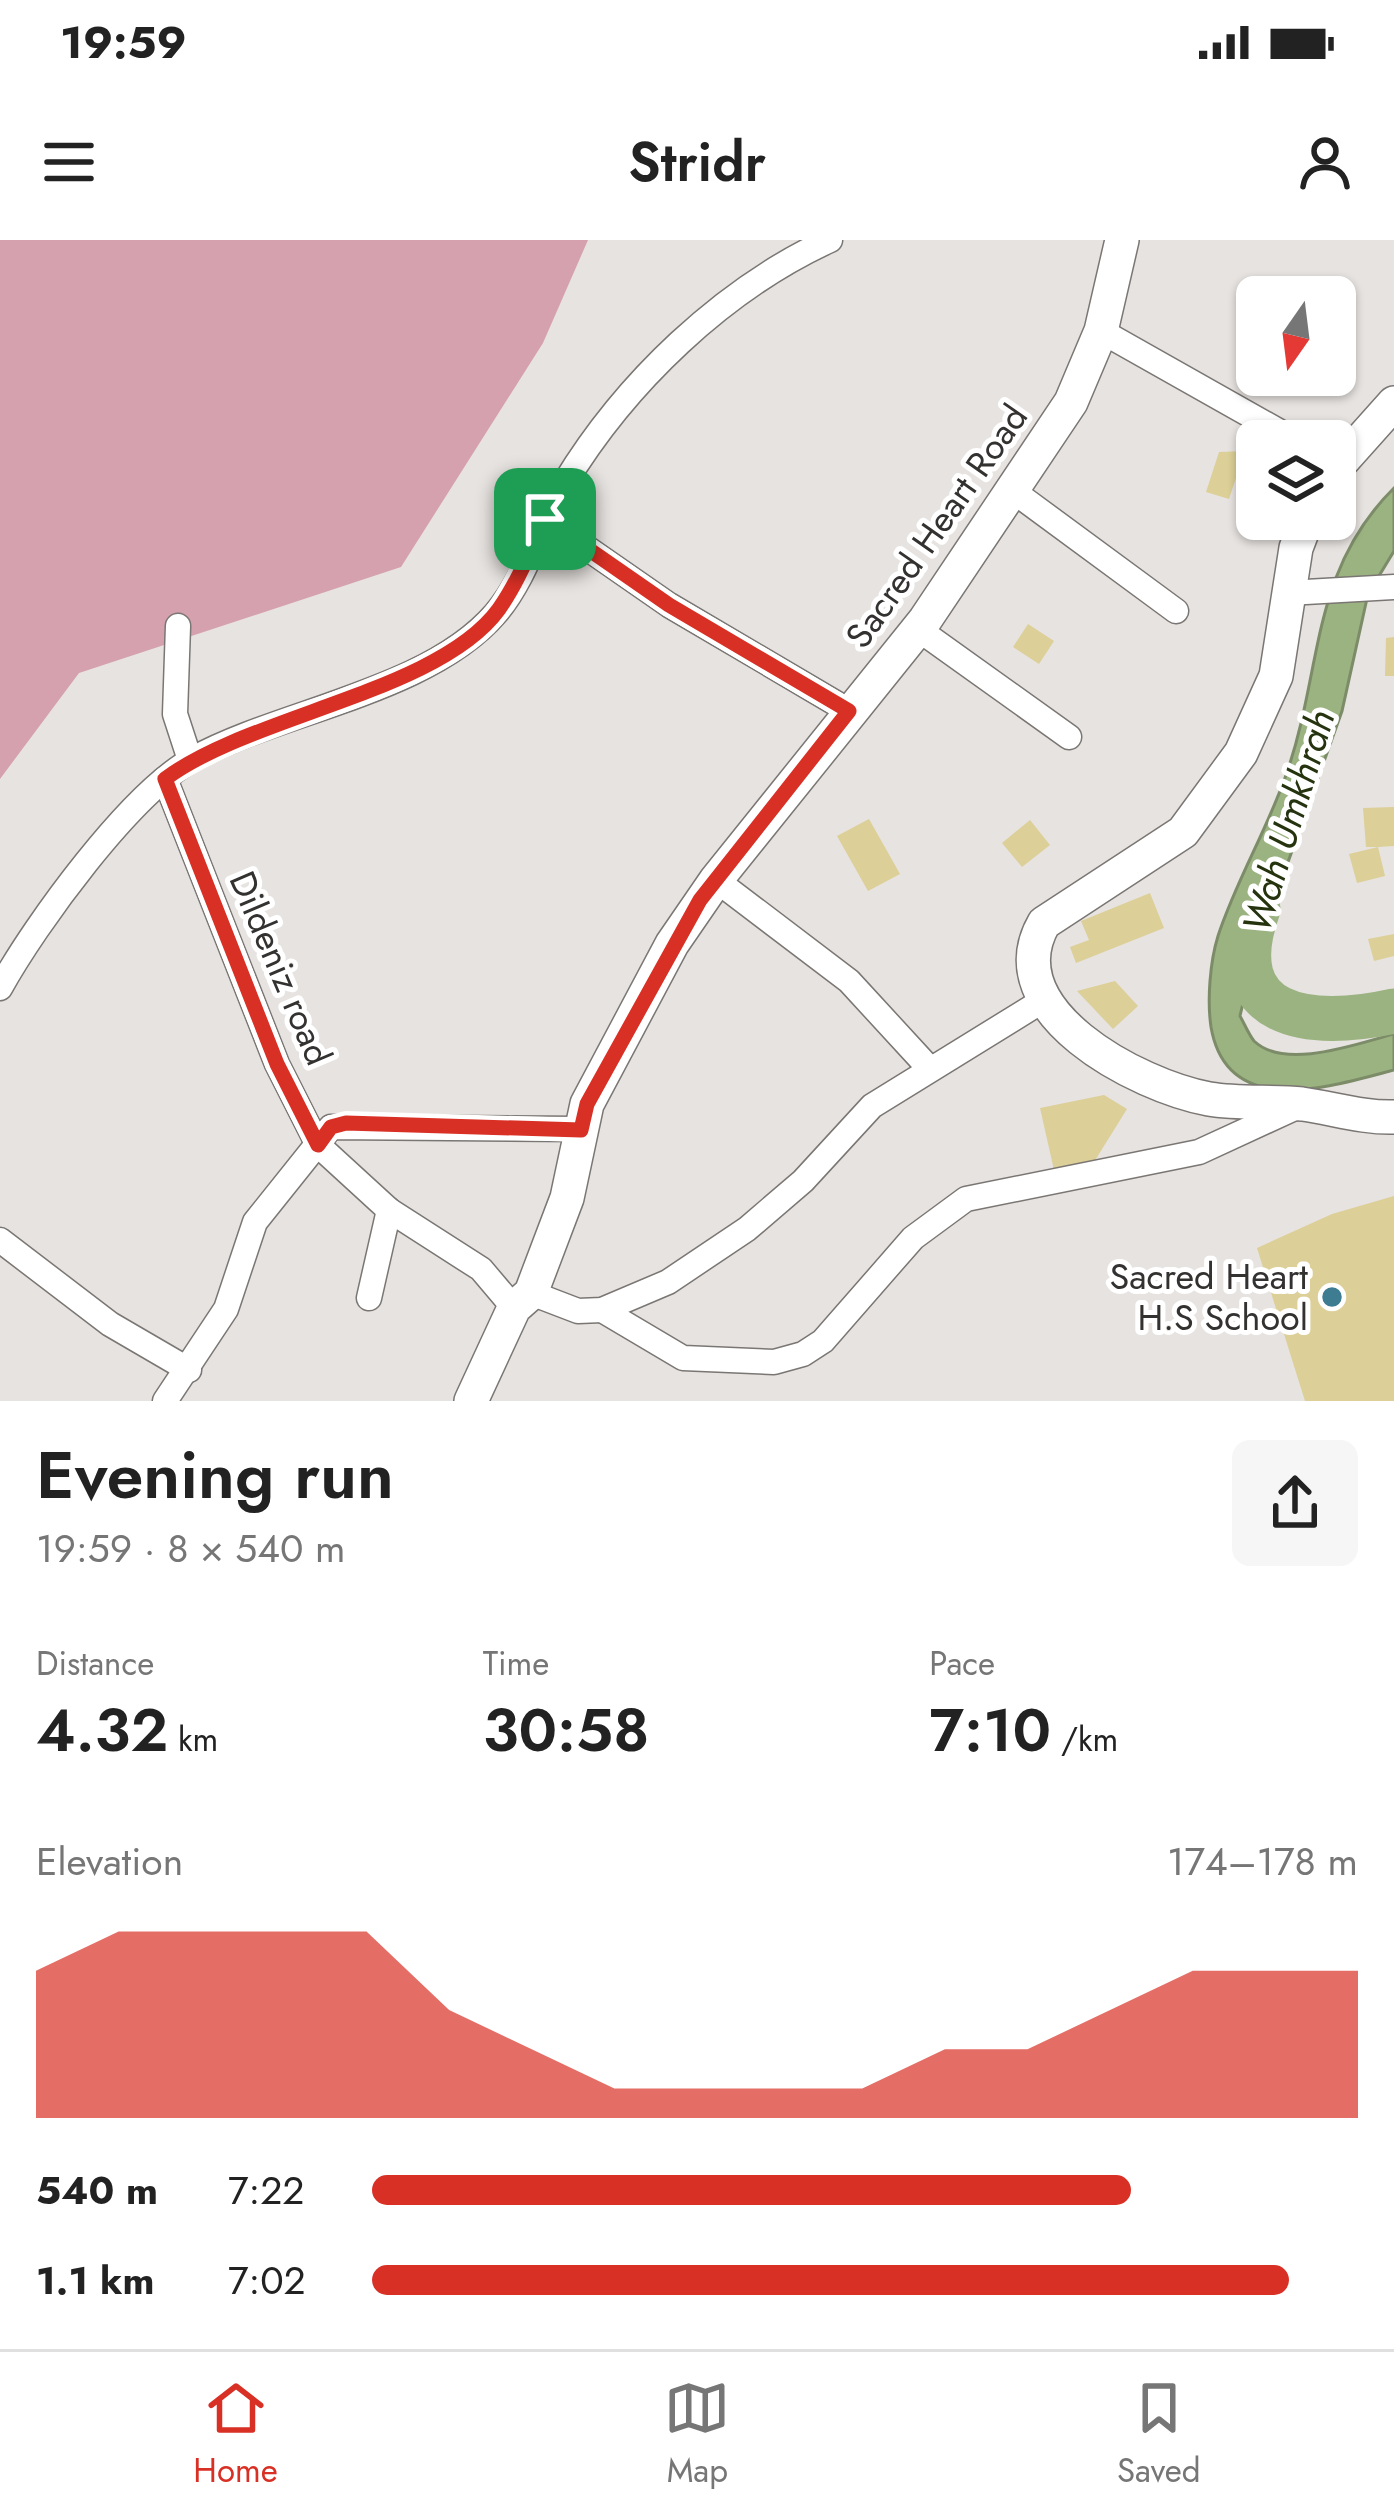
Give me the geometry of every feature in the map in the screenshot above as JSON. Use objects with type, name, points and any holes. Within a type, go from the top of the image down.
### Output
[{"type":"street","points":[[0,988],[118,826],[190,760],[432,661],[497,612],[545,519],[607,423],[722,304],[788,259],[830,240]]},
{"type":"street","name":"Sacred Heart Road","points":[[471,1401],[567,1198],[587,1104],[672,944],[716,880],[918,628],[1071,402],[1100,331],[1122,240]]},
{"type":"street","points":[[1100,331],[1259,420]]},
{"type":"street","points":[[1356,444],[1394,403]]},
{"type":"street","points":[[1013,491],[1175,611]]},
{"type":"street","points":[[545,519],[669,605],[849,711]]},
{"type":"street","points":[[1306,540],[1304,592],[1264,713],[1241,754],[1183,832],[1044,923],[1032,959],[1042,1001],[1078,1035],[1149,1078],[1208,1099],[1394,1117]]},
{"type":"street","points":[[1304,592],[1384,588]]},
{"type":"street","points":[[178,626],[175,714],[190,760]]},
{"type":"street","points":[[918,628],[1069,737]]},
{"type":"street","name":"Dildeniz road","points":[[165,779],[277,1064],[318,1145],[389,1210],[522,1300]]},
{"type":"street","points":[[716,880],[850,981],[928,1068]]},
{"type":"street","points":[[522,1300],[578,1312],[602,1310],[668,1282],[747,1229],[803,1181],[872,1106],[1042,1001]]},
{"type":"street","points":[[602,1310],[683,1358],[774,1362],[803,1354],[823,1341],[913,1238],[967,1199],[1199,1152],[1303,1105]]},
{"type":"street","points":[[165,1401],[226,1309],[255,1222],[331,1127],[346,1123],[581,1130]]},
{"type":"street","points":[[369,1298],[389,1210]]},
{"type":"street","points":[[0,1240],[110,1324],[188,1370]]},
{"type":"shaded area","points":[[0,240],[588,240],[543,343],[401,567],[79,673],[0,779]]},
{"type":"water","points":[[1394,488],[1394,551],[1368,594],[1342,711],[1253,960],[1240,1016],[1254,1041],[1284,1054],[1322,1052],[1394,1034],[1394,1070],[1312,1088],[1259,1086],[1237,1075],[1221,1056],[1211,1027],[1209,993],[1215,946],[1286,775],[1332,588],[1366,520]]},
{"type":"building","points":[[1236,451],[1236,478],[1229,499],[1206,492],[1219,452]]},
{"type":"building","points":[[1028,624],[1054,641],[1039,664],[1013,647]]},
{"type":"building","points":[[1394,637],[1394,676],[1385,676],[1386,638]]},
{"type":"building","points":[[1394,807],[1394,846],[1366,847],[1363,808]]},
{"type":"building","points":[[869,819],[900,874],[868,891],[837,836]]},
{"type":"building","points":[[1030,820],[1050,845],[1022,867],[1002,843]]},
{"type":"building","points":[[1378,847],[1385,876],[1357,883],[1349,854]]},
{"type":"building","points":[[1150,893],[1164,928],[1076,963],[1070,947],[1089,940],[1081,921]]},
{"type":"building","points":[[1394,934],[1394,956],[1374,961],[1368,939]]},
{"type":"building","points":[[1115,981],[1138,1006],[1113,1029],[1077,991]]},
{"type":"building","points":[[1104,1095],[1127,1109],[1094,1162],[1054,1170],[1040,1108]]},
{"type":"building","name":"Sacred Heart H.S School","points":[[1394,1196],[1394,1401],[1305,1401],[1257,1248],[1332,1214]]},
{"type":"waterway","name":"Wah Umkhrah","points":[[1258,909],[1249,946],[1251,974],[1262,995],[1304,1016],[1332,1019],[1394,1011]]},
{"type":"place","name":"Sacred Heart H.S School","points":[[1332,1297]]},
{"type":"route","points":[[545,519],[669,605],[849,711],[700,900],[587,1104],[581,1130],[346,1123],[331,1127],[318,1145],[277,1064],[165,779],[190,760],[341,702],[432,661],[466,638],[497,612],[545,519]]}]
